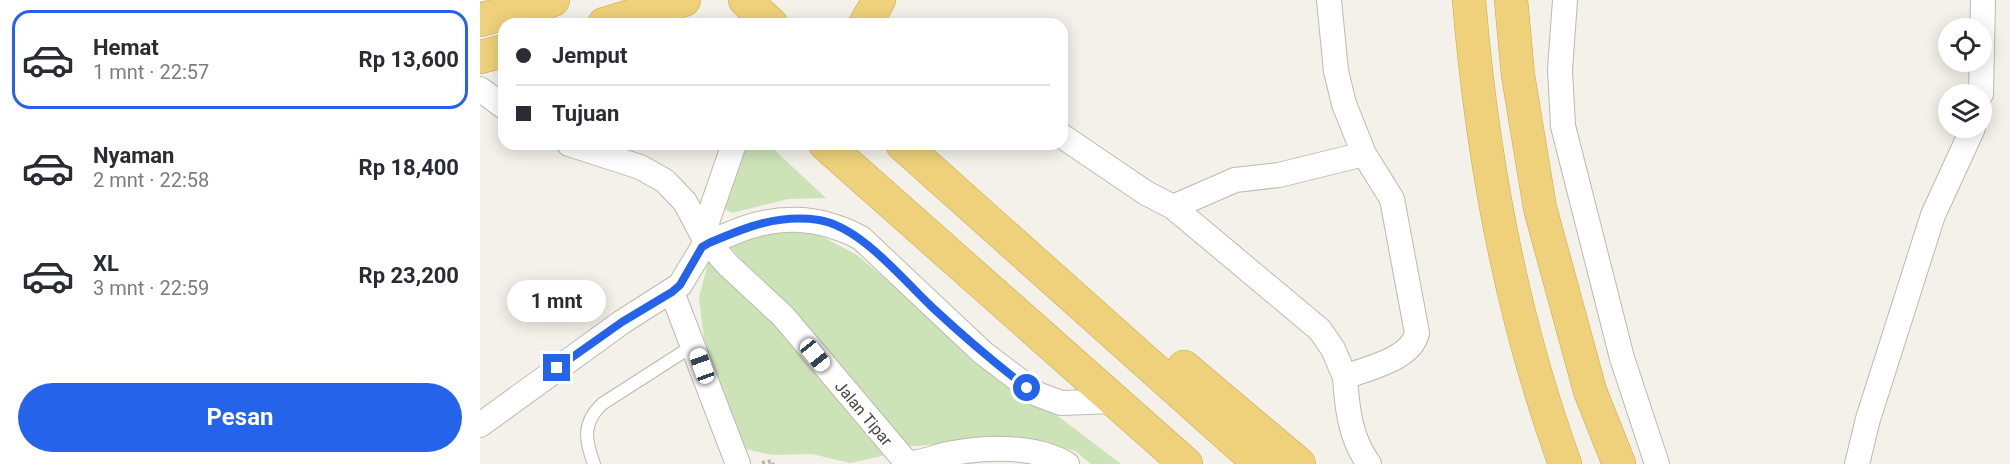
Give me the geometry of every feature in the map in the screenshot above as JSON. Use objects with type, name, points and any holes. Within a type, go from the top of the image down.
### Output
[{"type":"highway","points":[[746,0],[765,18]]},
{"type":"highway","points":[[868,18],[879,0]]},
{"type":"highway","points":[[1469,0],[1476,79],[1502,236],[1541,397],[1565,464]]},
{"type":"highway","points":[[1511,0],[1518,75],[1540,208],[1590,391],[1619,464]]},
{"type":"highway","points":[[480,20],[538,2]]},
{"type":"highway","points":[[630,18],[683,6]]},
{"type":"highway","points":[[480,57],[498,52]]},
{"type":"highway","points":[[832,150],[1186,464]]},
{"type":"highway","points":[[909,150],[1260,464]]},
{"type":"highway","points":[[1060,285],[1168,355],[1299,464]]},
{"type":"street","points":[[1329,0],[1336,71],[1344,104],[1364,154],[1392,199],[1417,333],[1410,347],[1396,357],[1345,377]]},
{"type":"street","points":[[1565,0],[1560,70],[1563,126],[1622,358],[1657,464]]},
{"type":"street","points":[[1981,84],[1983,0]]},
{"type":"street","points":[[480,88],[498,102]]},
{"type":"street","points":[[1857,464],[1868,418],[1933,214],[1968,138]]},
{"type":"street","points":[[1068,140],[1146,193],[1173,207],[1320,330],[1345,377],[1350,425],[1358,447],[1369,464]]},
{"type":"street","points":[[587,150],[655,173],[685,202],[705,242]]},
{"type":"street","points":[[480,424],[622,322],[680,285],[705,242],[732,150]]},
{"type":"street","points":[[1173,207],[1235,180],[1279,175],[1364,154]]},
{"type":"street","points":[[705,242],[768,220],[820,220],[841,227],[861,238],[982,352],[1037,394],[1061,403],[1116,401]]},
{"type":"street","name":"Jalan Tipar","points":[[705,242],[783,316],[907,463],[954,453],[1010,450],[1046,455],[1067,464]]},
{"type":"street","points":[[672,292],[738,464]]},
{"type":"lane","points":[[594,464],[586,444],[585,434],[593,412],[694,345]]},
{"type":"path","points":[[758,464],[772,460],[773,464]]},
{"type":"green space","points":[[745,150],[774,150],[826,198],[788,199],[732,213],[725,209],[725,197]]},
{"type":"green space","points":[[773,224],[815,233],[857,255],[959,341],[1121,464],[1091,464],[1075,451],[1042,443],[1008,439],[902,447],[727,243]]},
{"type":"green space","points":[[711,251],[886,455],[850,463],[812,454],[772,455],[746,449],[704,339],[699,298]]},
{"type":"route","points":[[557,368],[622,322],[672,292],[680,285],[702,247],[742,228],[768,220],[797,218],[820,220],[841,227],[861,238],[982,352],[1027,388]]}]
